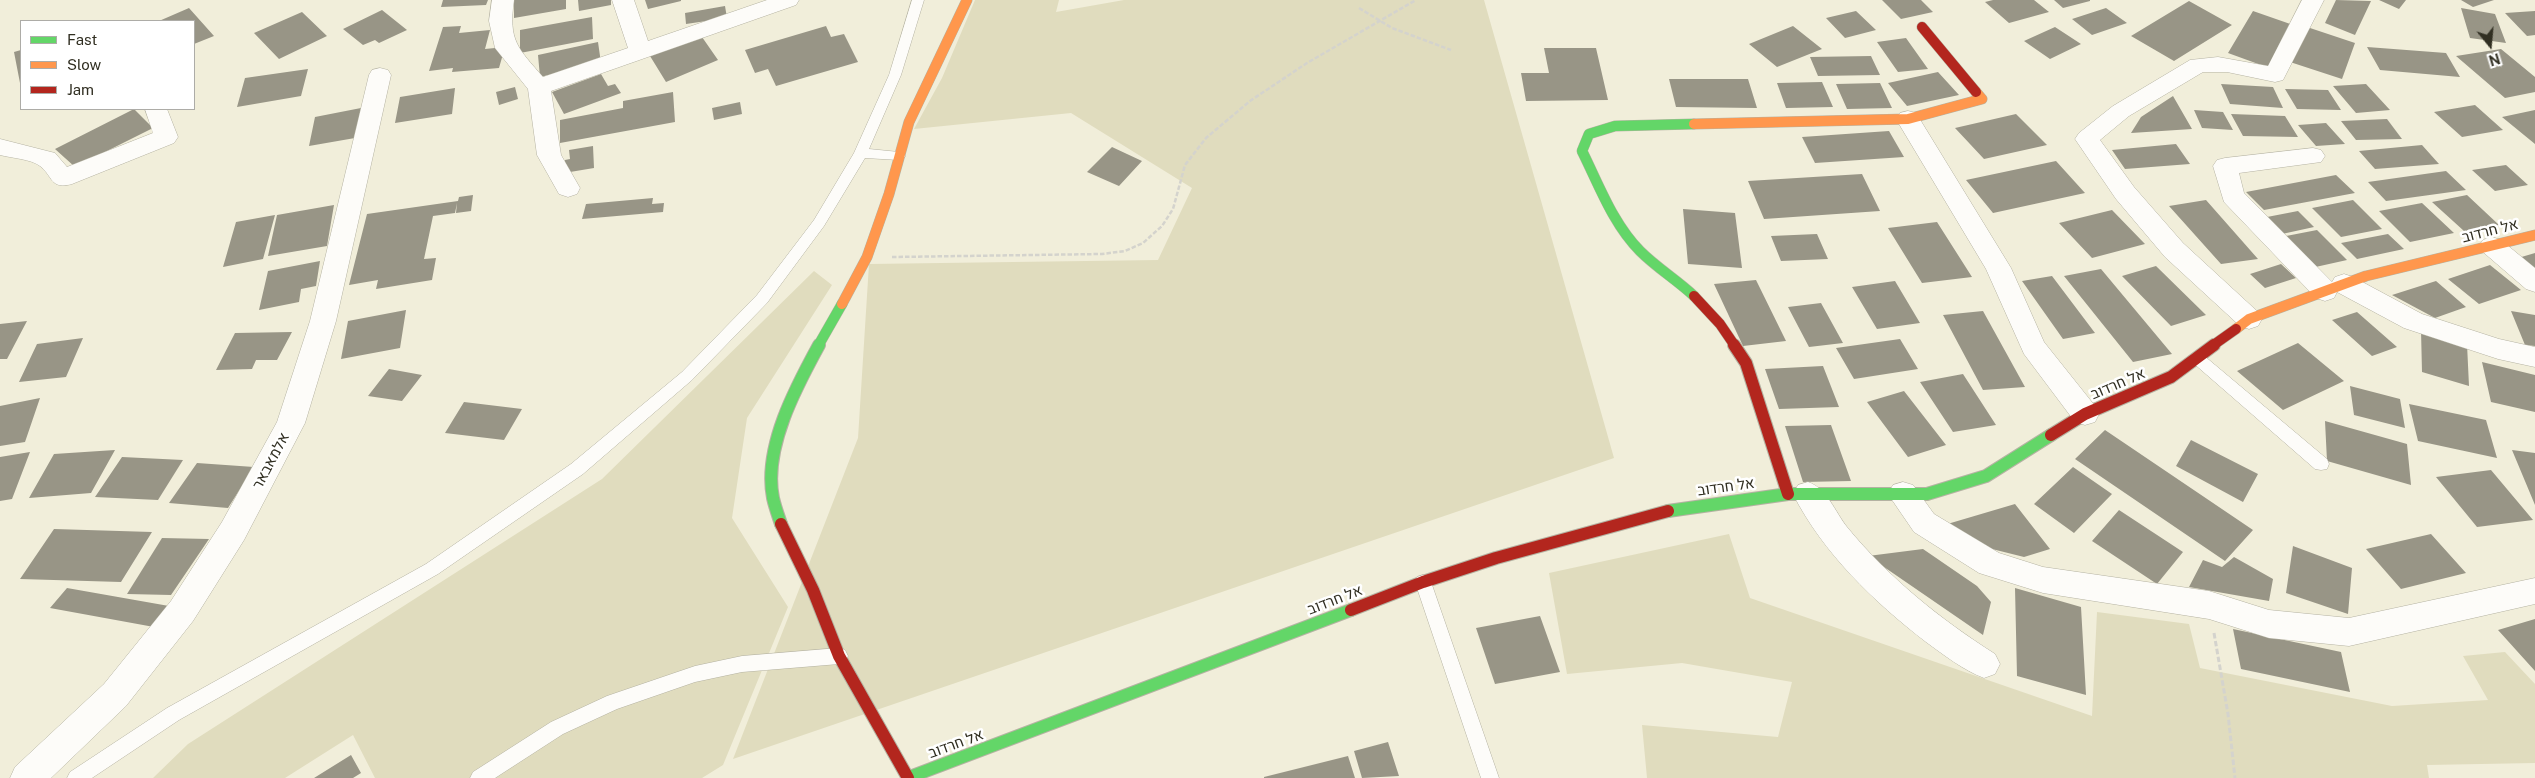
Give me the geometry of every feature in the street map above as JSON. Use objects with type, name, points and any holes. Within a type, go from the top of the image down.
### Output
[{"type":"street","points":[[503,0],[500,21],[506,48],[539,87],[549,155],[568,188]]},
{"type":"street","points":[[623,0],[628,8],[640,52]]},
{"type":"street","points":[[539,87],[788,0]]},
{"type":"street","points":[[908,778],[839,656],[813,590],[776,513],[771,486],[774,458],[787,407],[867,257],[889,194],[909,122],[967,0]]},
{"type":"street","points":[[2249,319],[2174,250],[2125,193],[2087,139],[2121,111],[2198,65],[2233,65],[2275,75],[2314,0]]},
{"type":"street","points":[[1922,27],[1982,99],[1908,119],[1615,126],[1589,134],[1582,152],[1614,216],[1640,251],[1685,286],[1720,324],[1746,363],[1765,428],[1798,494],[1886,589],[1949,643],[1984,664]]},
{"type":"street","name":"אלמאבאר","points":[[27,778],[115,695],[182,611],[233,532],[291,423],[323,321],[380,74]]},
{"type":"street","points":[[0,147],[47,159],[63,178],[166,137],[156,110]]},
{"type":"street","points":[[1908,119],[1998,268],[2034,347],[2085,414]]},
{"type":"street","points":[[2313,156],[2225,166],[2234,196],[2334,288],[2413,321],[2498,349],[2535,357]]},
{"type":"street","name":"אל חרדוב","points":[[908,778],[1179,677],[1423,582],[1496,558],[1676,509],[1798,494],[1927,494],[1986,476],[2085,414],[2171,378],[2249,319],[2366,276],[2535,235]]},
{"type":"street","points":[[2492,246],[2535,282]]},
{"type":"street","points":[[1903,494],[1924,523],[1990,564],[2043,580],[2209,605],[2269,624],[2349,632],[2535,591]]},
{"type":"lane","points":[[76,778],[173,714],[432,569],[577,469],[687,376],[762,299],[819,223],[861,153],[895,75],[918,0]]},
{"type":"lane","points":[[861,153],[899,156]]},
{"type":"lane","points":[[2197,358],[2321,464]]},
{"type":"lane","points":[[1423,582],[1490,778]]},
{"type":"lane","points":[[478,778],[557,728],[612,702],[696,674],[742,664],[839,656]]},
{"type":"path","points":[[867,257],[1102,254],[1125,251],[1143,243],[1162,226],[1173,209],[1185,165],[1206,138],[1250,101],[1307,63],[1416,0]]},
{"type":"path","points":[[1358,8],[1379,21],[1451,50]]},
{"type":"path","points":[[2209,605],[2228,714],[2235,778]]},
{"type":"shaded area","points":[[975,0],[1059,0],[1056,12],[1124,0],[1484,0],[1614,458],[733,759],[858,438],[869,264],[1158,260],[1192,188],[1071,113],[914,129],[942,78]]},
{"type":"shaded area","points":[[814,271],[832,285],[747,418],[732,518],[788,607],[723,765],[702,778],[375,778],[353,735],[285,778],[153,778],[188,744],[602,479]]},
{"type":"shaded area","points":[[1729,534],[1750,598],[2092,716],[2097,612],[2189,624],[2200,668],[2392,706],[2488,700],[2463,656],[2505,652],[2535,684],[2535,763],[2427,765],[2429,778],[1647,778],[1642,725],[1778,737],[1792,682],[1682,663],[1567,674],[1549,573]]},
{"type":"building","points":[[443,0],[488,0],[486,5],[441,7]]},
{"type":"building","points":[[514,0],[566,0],[566,9],[514,18]]},
{"type":"building","points":[[578,0],[611,0],[611,5],[579,11]]},
{"type":"building","points":[[645,0],[681,0],[681,1],[648,9]]},
{"type":"building","points":[[1882,0],[1921,0],[1933,12],[1901,19]]},
{"type":"building","points":[[1993,0],[2034,0],[2049,12],[2009,23],[1985,2]]},
{"type":"building","points":[[2054,0],[2090,0],[2090,1],[2063,8]]},
{"type":"building","points":[[2336,0],[2371,1],[2355,35],[2325,23]]},
{"type":"building","points":[[2379,0],[2406,0],[2399,9]]},
{"type":"building","points":[[2461,0],[2494,0],[2473,7]]},
{"type":"building","points":[[2189,1],[2232,25],[2174,61],[2131,36]]},
{"type":"building","points":[[725,6],[727,18],[686,24],[685,13]]},
{"type":"building","points":[[189,8],[214,36],[195,44],[195,20],[161,20]]},
{"type":"building","points":[[2106,8],[2127,23],[2092,35],[2072,19]]},
{"type":"building","points":[[2461,8],[2495,14],[2506,43],[2470,38]]},
{"type":"building","points":[[382,10],[407,30],[379,43],[375,40],[363,45],[343,29]]},
{"type":"building","points":[[1856,11],[1876,30],[1845,38],[1826,18]]},
{"type":"building","points":[[2253,11],[2296,26],[2272,69],[2228,53]]},
{"type":"building","points":[[2535,11],[2535,35],[2527,36],[2505,13]]},
{"type":"building","points":[[302,12],[327,36],[279,59],[254,33]]},
{"type":"building","points":[[592,17],[593,39],[520,53],[520,30]]},
{"type":"building","points":[[461,26],[459,33],[490,30],[485,49],[505,47],[499,68],[452,72],[453,68],[429,71],[443,27]]},
{"type":"building","points":[[826,26],[831,37],[844,34],[858,62],[776,86],[768,69],[755,73],[745,50]]},
{"type":"building","points":[[1793,26],[1822,49],[1777,67],[1749,44]]},
{"type":"building","points":[[2304,26],[2355,43],[2342,79],[2290,62]]},
{"type":"building","points":[[2055,27],[2081,44],[2050,59],[2024,41]]},
{"type":"building","points":[[702,37],[718,60],[666,82],[650,56]]},
{"type":"building","points":[[1906,38],[1928,69],[1898,72],[1877,42]]},
{"type":"building","points":[[598,42],[601,63],[540,77],[538,55]]},
{"type":"building","points":[[2367,47],[2446,53],[2460,77],[2380,70]]},
{"type":"building","points":[[1544,48],[1596,48],[1608,100],[1526,101],[1521,73],[1549,73]]},
{"type":"building","points":[[2501,49],[2535,77],[2535,92],[2505,98],[2456,56]]},
{"type":"building","points":[[20,50],[20,83],[14,52]]},
{"type":"building","points":[[1871,56],[1880,75],[1818,76],[1810,57]]},
{"type":"building","points":[[308,69],[301,96],[237,107],[245,78]]},
{"type":"building","points":[[1938,72],[1959,95],[1907,106],[1888,83]]},
{"type":"building","points":[[601,74],[608,86],[615,84],[621,93],[564,114],[552,92]]},
{"type":"building","points":[[1669,79],[1748,79],[1757,108],[1676,107]]},
{"type":"building","points":[[1822,82],[1833,107],[1786,108],[1777,83]]},
{"type":"building","points":[[1880,83],[1892,108],[1847,109],[1836,84]]},
{"type":"building","points":[[2221,84],[2273,87],[2283,108],[2230,104]]},
{"type":"building","points":[[2366,84],[2390,110],[2356,113],[2333,86]]},
{"type":"building","points":[[515,87],[518,99],[499,105],[496,92]]},
{"type":"building","points":[[455,88],[452,114],[395,123],[400,97]]},
{"type":"building","points":[[2285,89],[2328,90],[2341,110],[2297,109]]},
{"type":"building","points":[[673,92],[675,122],[560,143],[560,120],[623,108],[623,101]]},
{"type":"building","points":[[2173,96],[2192,129],[2131,133],[2141,117]]},
{"type":"building","points":[[740,102],[742,114],[714,120],[712,108]]},
{"type":"building","points":[[2475,105],[2503,130],[2462,137],[2434,112]]},
{"type":"building","points":[[361,108],[355,138],[309,146],[315,117]]},
{"type":"building","points":[[132,110],[135,110],[153,128],[75,167],[55,149]]},
{"type":"building","points":[[2194,110],[2223,112],[2233,130],[2202,128]]},
{"type":"building","points":[[2535,110],[2535,144],[2502,117]]},
{"type":"building","points":[[2016,114],[2047,145],[1984,159],[1955,128]]},
{"type":"building","points":[[2231,114],[2285,116],[2298,137],[2243,136]]},
{"type":"building","points":[[2387,119],[2402,139],[2356,140],[2341,121]]},
{"type":"building","points":[[2326,123],[2345,144],[2316,146],[2298,125]]},
{"type":"building","points":[[1889,131],[1904,157],[1815,163],[1802,137]]},
{"type":"building","points":[[2176,144],[2190,164],[2125,169],[2112,150]]},
{"type":"building","points":[[2422,145],[2439,164],[2375,169],[2359,151]]},
{"type":"building","points":[[593,146],[594,168],[564,173],[565,160],[570,159],[569,150]]},
{"type":"building","points":[[1112,147],[1142,161],[1119,186],[1087,172]]},
{"type":"building","points":[[2056,161],[2085,193],[1993,213],[1966,180]]},
{"type":"building","points":[[2506,165],[2528,185],[2495,191],[2472,170]]},
{"type":"building","points":[[2446,171],[2466,190],[2386,201],[2368,182]]},
{"type":"building","points":[[1862,174],[1880,211],[1764,219],[1748,181]]},
{"type":"building","points":[[2336,175],[2355,193],[2264,210],[2246,192]]},
{"type":"building","points":[[473,195],[471,211],[456,213],[457,203],[455,213],[433,216],[424,259],[436,258],[432,280],[376,289],[378,280],[349,285],[367,214],[458,201],[459,197]]},
{"type":"building","points":[[2467,195],[2499,225],[2464,231],[2432,202]]},
{"type":"building","points":[[653,198],[652,204],[664,203],[663,212],[582,219],[586,204]]},
{"type":"building","points":[[2206,200],[2258,259],[2221,264],[2169,206]]},
{"type":"building","points":[[2353,200],[2382,229],[2341,237],[2312,208]]},
{"type":"building","points":[[2422,203],[2454,233],[2410,242],[2379,211]]},
{"type":"building","points":[[334,205],[327,246],[268,256],[277,215]]},
{"type":"building","points":[[1683,209],[1735,213],[1742,268],[1688,264]]},
{"type":"building","points":[[2112,210],[2145,244],[2092,258],[2059,223]]},
{"type":"building","points":[[2298,211],[2314,227],[2282,234],[2267,217]]},
{"type":"building","points":[[275,215],[263,259],[223,267],[236,222]]},
{"type":"building","points":[[1937,222],[1972,277],[1922,283],[1888,228]]},
{"type":"building","points":[[2317,230],[2347,260],[2311,268],[2281,237]]},
{"type":"building","points":[[1817,234],[1828,259],[1781,261],[1771,236]]},
{"type":"building","points":[[2388,234],[2404,249],[2357,259],[2341,243]]},
{"type":"building","points":[[2535,253],[2535,272],[2518,258]]},
{"type":"building","points":[[320,261],[316,286],[301,289],[299,302],[259,310],[268,271]]},
{"type":"building","points":[[2281,264],[2296,278],[2265,288],[2250,274]]},
{"type":"building","points":[[2490,265],[2521,290],[2479,304],[2448,279]]},
{"type":"building","points":[[2156,266],[2206,315],[2171,326],[2122,276]]},
{"type":"building","points":[[2101,269],[2172,354],[2133,362],[2064,276]]},
{"type":"building","points":[[2052,276],[2095,333],[2063,339],[2022,281]]},
{"type":"building","points":[[1756,280],[1786,341],[1743,346],[1714,284]]},
{"type":"building","points":[[1895,281],[1920,323],[1877,329],[1852,287]]},
{"type":"building","points":[[2436,281],[2466,307],[2435,318],[2392,295]]},
{"type":"building","points":[[1821,303],[1843,343],[1809,347],[1788,307]]},
{"type":"building","points":[[406,310],[400,348],[341,359],[348,321]]},
{"type":"building","points":[[1983,311],[2025,387],[1983,390],[1943,315]]},
{"type":"building","points":[[2511,311],[2535,315],[2535,346],[2525,345]]},
{"type":"building","points":[[2357,312],[2397,347],[2372,356],[2332,320]]},
{"type":"building","points":[[27,321],[7,359],[0,359],[0,324]]},
{"type":"building","points":[[2421,330],[2467,344],[2469,386],[2422,372]]},
{"type":"building","points":[[292,332],[277,360],[256,360],[252,369],[216,370],[235,333]]},
{"type":"building","points":[[83,338],[66,377],[19,382],[37,344]]},
{"type":"building","points":[[1900,339],[1918,369],[1854,379],[1836,348]]},
{"type":"building","points":[[2298,343],[2344,381],[2283,410],[2237,371]]},
{"type":"building","points":[[2482,362],[2535,375],[2535,412],[2491,402]]},
{"type":"building","points":[[1823,366],[1839,407],[1779,409],[1765,369]]},
{"type":"building","points":[[389,369],[422,375],[402,401],[368,396]]},
{"type":"building","points":[[1963,374],[1996,425],[1953,432],[1920,382]]},
{"type":"building","points":[[2350,386],[2400,399],[2405,428],[2354,415]]},
{"type":"building","points":[[1904,391],[1946,445],[1908,457],[1867,402]]},
{"type":"building","points":[[40,398],[25,442],[0,446],[0,406]]},
{"type":"building","points":[[464,402],[522,409],[504,440],[445,433]]},
{"type":"building","points":[[2409,404],[2486,420],[2497,458],[2418,441]]},
{"type":"building","points":[[2325,421],[2407,444],[2411,485],[2327,461]]},
{"type":"building","points":[[1831,425],[1851,481],[1803,482],[1785,426]]},
{"type":"building","points":[[2105,430],[2253,530],[2225,561],[2075,459]]},
{"type":"building","points":[[2191,440],[2258,474],[2243,502],[2176,466]]},
{"type":"building","points":[[115,450],[91,493],[29,498],[54,454]]},
{"type":"building","points":[[2512,450],[2535,453],[2535,505]]},
{"type":"building","points":[[30,452],[12,499],[0,501],[0,457]]},
{"type":"building","points":[[122,457],[183,460],[158,500],[95,497]]},
{"type":"building","points":[[197,463],[254,467],[228,508],[169,503]]},
{"type":"building","points":[[2073,467],[2112,494],[2074,533],[2034,504]]},
{"type":"building","points":[[2491,470],[2533,520],[2477,527],[2436,477]]},
{"type":"building","points":[[2015,504],[2050,549],[2024,557],[1960,541],[1944,525]]},
{"type":"building","points":[[2119,510],[2183,552],[2157,584],[2092,541]]},
{"type":"building","points":[[54,529],[152,532],[121,582],[20,579]]},
{"type":"building","points":[[2431,534],[2466,573],[2401,589],[2366,549]]},
{"type":"building","points":[[162,538],[209,539],[171,595],[127,594]]},
{"type":"building","points":[[2293,546],[2352,568],[2348,614],[2286,593]]},
{"type":"building","points":[[1923,549],[1977,586],[1991,602],[1983,635],[1868,556]]},
{"type":"building","points":[[2234,557],[2273,579],[2269,601],[2189,587],[2203,560],[2222,567]]},
{"type":"building","points":[[67,588],[169,606],[154,627],[50,608]]},
{"type":"building","points":[[2015,588],[2081,607],[2086,695],[2017,676]]},
{"type":"building","points":[[1540,616],[1560,672],[1495,684],[1476,628]]},
{"type":"building","points":[[2535,619],[2535,671],[2498,630]]},
{"type":"building","points":[[2233,629],[2341,652],[2350,692],[2241,669]]},
{"type":"building","points":[[1388,742],[1399,776],[1362,778],[1354,751]]},
{"type":"building","points":[[351,755],[361,773],[353,778],[314,778]]},
{"type":"building","points":[[1348,756],[1355,778],[1264,778],[1264,777]]},
{"type":"traffic: fast","points":[[1694,124],[1615,126],[1589,134],[1582,151],[1615,217],[1631,241],[1640,251],[1694,296]]},
{"type":"traffic: fast","points":[[781,524],[773,497],[772,469],[777,439],[787,410],[800,382],[842,304]]},
{"type":"traffic: fast","points":[[1668,511],[1788,494],[1927,494],[1986,476],[2051,435]]},
{"type":"traffic: fast","points":[[907,778],[1351,610]]},
{"type":"traffic: slow","points":[[842,304],[867,257],[889,194],[909,122],[967,0]]},
{"type":"traffic: slow","points":[[1694,124],[1908,119],[1982,99],[1976,92]]},
{"type":"traffic: slow","points":[[2236,329],[2249,319],[2366,276],[2535,235]]},
{"type":"traffic: jam","points":[[1922,27],[1976,92]]},
{"type":"traffic: jam","points":[[1694,296],[1720,324],[1746,363],[1788,494]]},
{"type":"traffic: jam","points":[[2051,435],[2085,414],[2171,377],[2236,329]]},
{"type":"traffic: jam","points":[[1351,610],[1423,582],[1496,558],[1668,511]]},
{"type":"traffic: jam","points":[[781,524],[813,590],[839,656],[908,778]]}]
